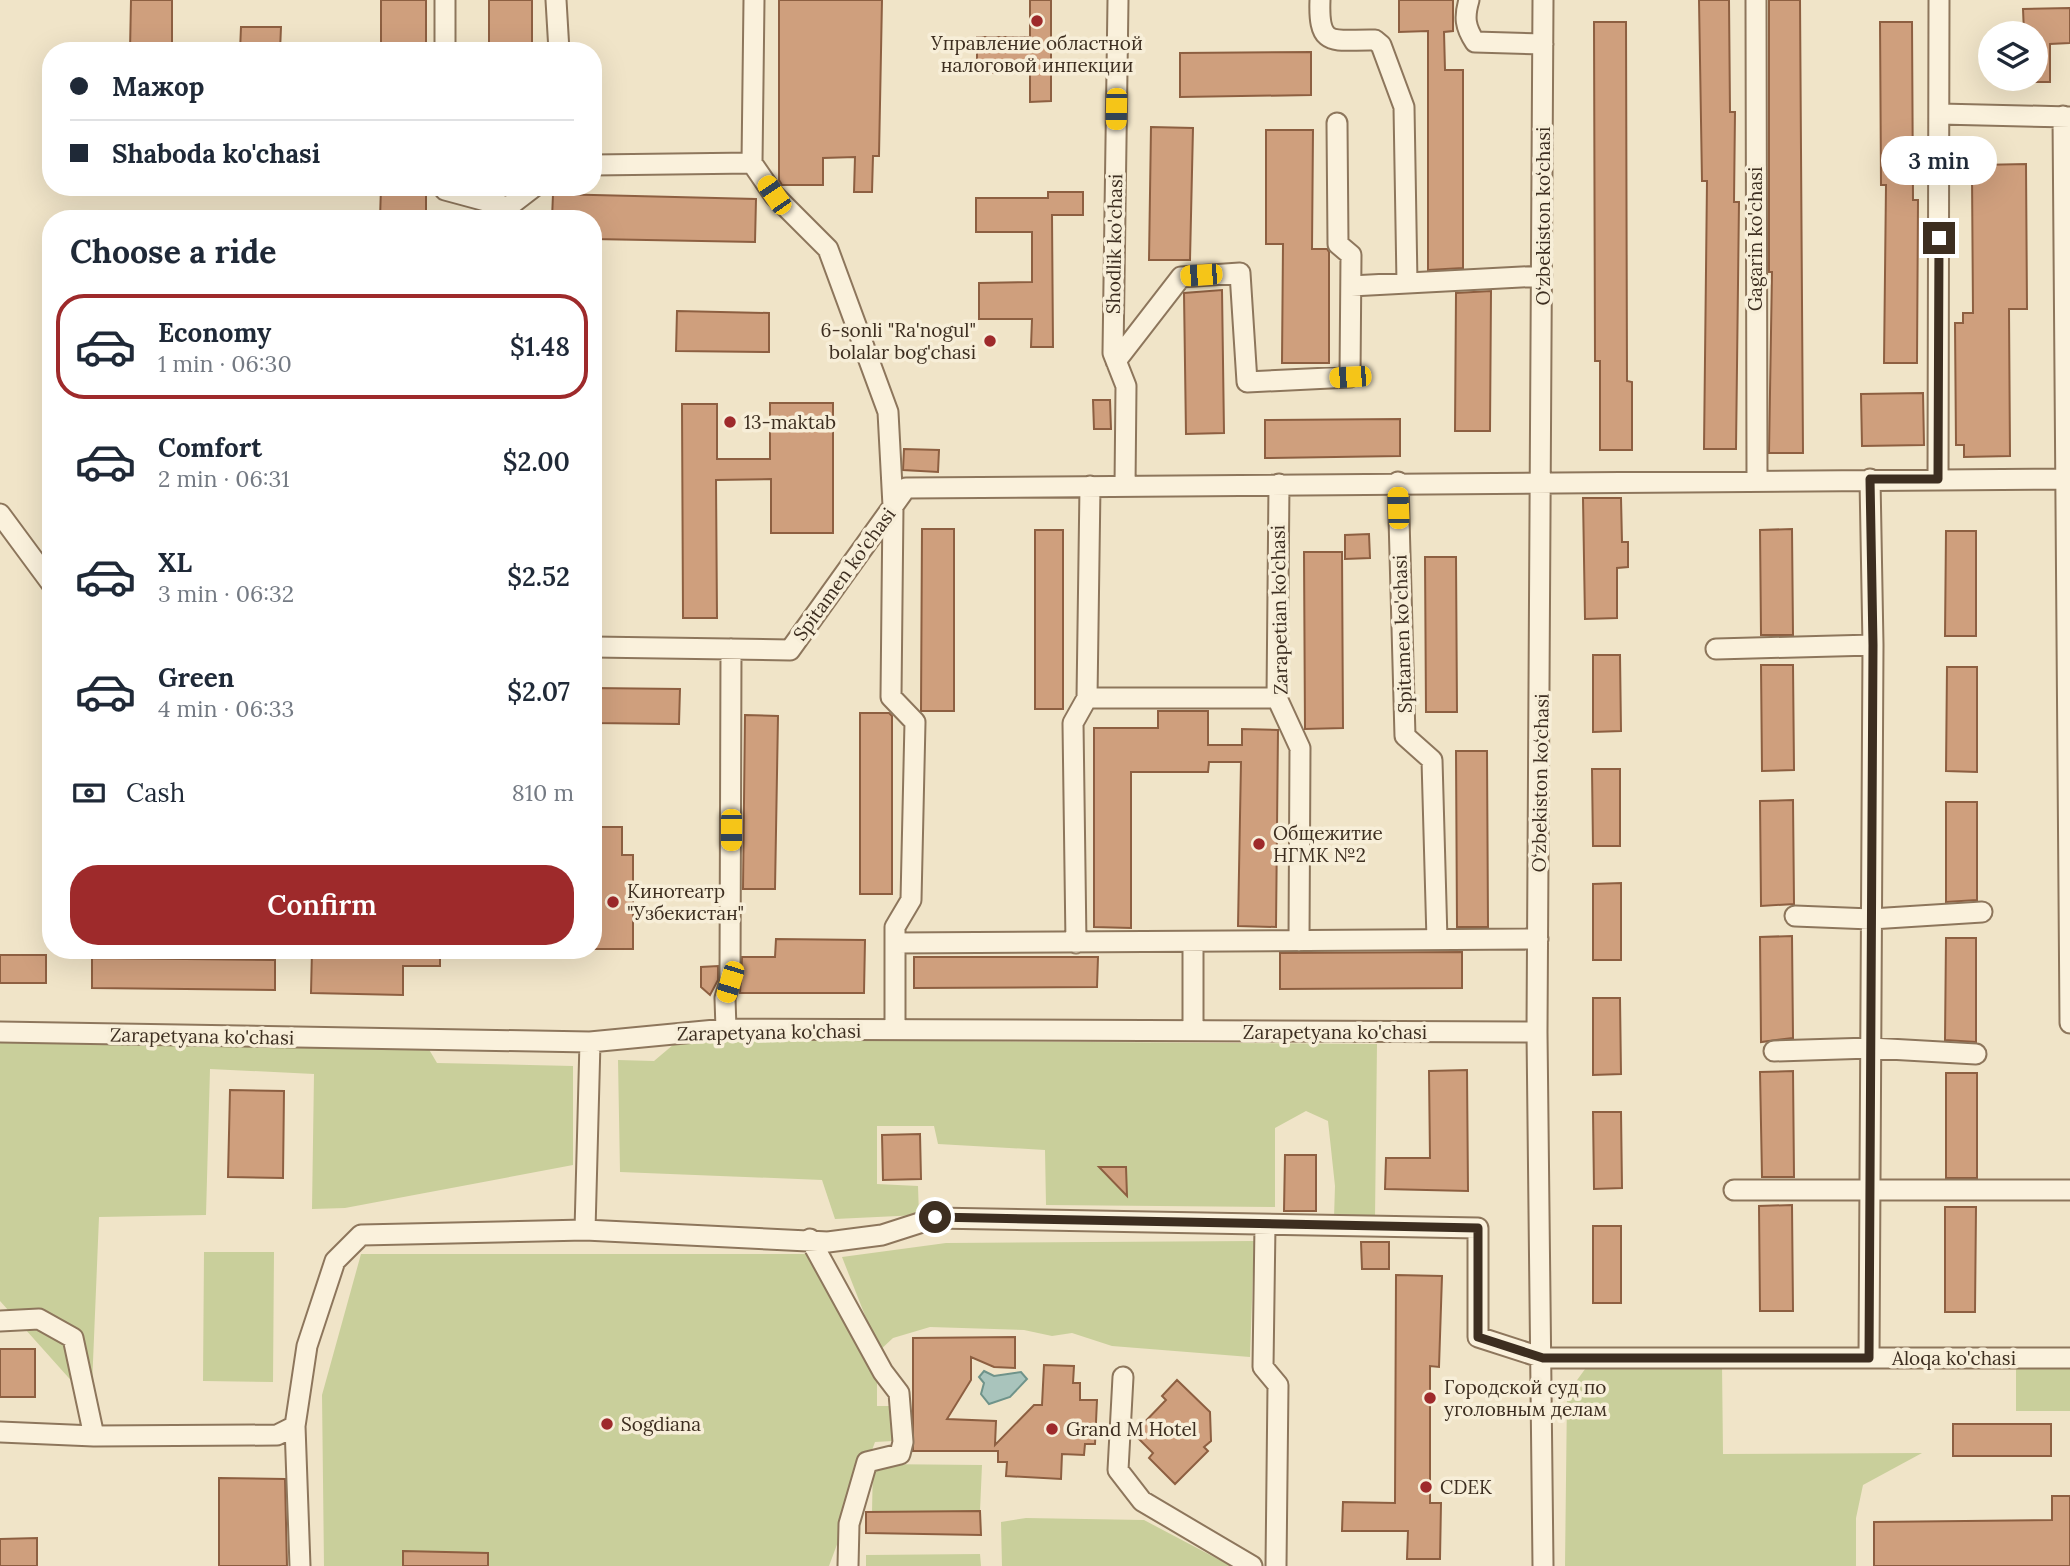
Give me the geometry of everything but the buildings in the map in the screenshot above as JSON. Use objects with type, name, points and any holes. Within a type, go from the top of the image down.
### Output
[{"type":"street","points":[[445,0],[445,42]]},
{"type":"street","points":[[556,0],[558,42]]},
{"type":"street","points":[[754,0],[752,163],[774,195],[828,249],[888,412],[893,506],[891,697],[915,722],[911,900],[895,927],[895,1030]]},
{"type":"street","name":"Shodlik ko'chasi","points":[[1118,0],[1113,353],[1126,386],[1125,486]]},
{"type":"street","points":[[1320,0],[1319,26],[1322,34],[1331,39],[1375,40],[1381,45],[1404,107],[1407,283]]},
{"type":"street","points":[[1469,0],[1466,30],[1475,42],[1543,44]]},
{"type":"street","name":"O‘zbekiston ko‘chasi","points":[[1543,0],[1538,939],[1543,1566]]},
{"type":"street","name":"Gagarin ko'chasi","points":[[1756,0],[1757,479]]},
{"type":"street","points":[[1938,479],[1939,0]]},
{"type":"street","points":[[1940,114],[2066,116],[2070,1023]]},
{"type":"street","points":[[1116,361],[1181,277],[1240,273],[1247,382],[1350,377],[1351,255],[1338,244],[1337,123]]},
{"type":"street","points":[[602,165],[752,163]]},
{"type":"street","points":[[464,196],[508,207],[522,196]]},
{"type":"street","points":[[1351,286],[1542,276]]},
{"type":"street","name":"Spitamen ko'chasi","points":[[602,648],[790,650],[906,488],[1757,479],[2068,479]]},
{"type":"street","points":[[1869,1358],[1873,645],[1870,479]]},
{"type":"street","name":"Spitamen ko'chasi","points":[[1398,482],[1405,736],[1432,760],[1437,940]]},
{"type":"street","name":"Zarapetian ko'chasi","points":[[1279,484],[1278,698],[1300,748],[1299,941]]},
{"type":"street","points":[[1076,943],[1073,723],[1087,698],[1090,486]]},
{"type":"street","points":[[0,514],[42,571]]},
{"type":"street","points":[[1716,649],[1873,645]]},
{"type":"street","points":[[726,1029],[725,999],[730,982],[731,649]]},
{"type":"street","points":[[1087,698],[1278,698]]},
{"type":"street","points":[[1795,916],[1871,919],[1982,912]]},
{"type":"street","points":[[895,943],[1538,939]]},
{"type":"street","points":[[1193,943],[1193,1031]]},
{"type":"street","name":"Zarapetyana ko'chasi","points":[[0,1032],[590,1042],[726,1029],[1538,1032]]},
{"type":"street","points":[[585,1230],[590,1042]]},
{"type":"street","points":[[1774,1051],[1871,1048],[1976,1054]]},
{"type":"street","points":[[1734,1190],[2070,1190]]},
{"type":"street","points":[[300,1566],[295,1426],[307,1346],[335,1261],[361,1235],[585,1230],[810,1239],[828,1242],[882,1235],[935,1217],[1265,1225],[1263,1367],[1278,1385],[1276,1566]]},
{"type":"street","name":"Aloqa ko'chasi","points":[[1265,1225],[1478,1228],[1478,1337],[1543,1358],[2070,1358]]},
{"type":"street","points":[[810,1239],[883,1372],[900,1393],[904,1442],[900,1454],[867,1462],[849,1524],[848,1566]]},
{"type":"street","points":[[0,1321],[39,1319],[73,1338],[94,1436]]},
{"type":"street","points":[[1122,1377],[1118,1470],[1142,1501],[1252,1566]]},
{"type":"street","points":[[0,1432],[94,1436],[276,1435],[295,1426]]},
{"type":"green space","points":[[680,1039],[1377,1044],[1375,1218],[1334,1218],[1335,1186],[1328,1121],[1306,1111],[1275,1128],[1275,1207],[1046,1205],[1045,1150],[938,1144],[934,1126],[877,1126],[877,1184],[918,1186],[919,1215],[835,1219],[822,1180],[620,1172],[618,1060],[654,1061]]},
{"type":"green space","points":[[424,1041],[437,1063],[573,1066],[573,1165],[345,1208],[312,1209],[314,1074],[210,1069],[206,1215],[99,1217],[92,1386],[76,1386],[0,1301],[0,1042]]},
{"type":"green space","points":[[1254,1241],[1250,1357],[1112,1346],[1072,1333],[1052,1336],[1024,1330],[930,1327],[893,1338],[879,1351],[842,1257],[946,1243]]},
{"type":"green space","points":[[204,1252],[274,1252],[273,1382],[203,1381]]},
{"type":"green space","name":"Sogdiana","points":[[361,1254],[812,1254],[877,1379],[877,1406],[893,1406],[893,1441],[875,1442],[829,1566],[324,1566],[322,1395]]},
{"type":"green space","points":[[1722,1364],[1723,1454],[1922,1453],[1863,1485],[1856,1518],[1856,1566],[1565,1566],[1567,1394],[1588,1365]]},
{"type":"green space","points":[[2016,1368],[2070,1368],[2070,1411],[2016,1411]]},
{"type":"green space","points":[[873,1464],[982,1465],[980,1511],[872,1512]]},
{"type":"green space","points":[[1026,1518],[1144,1520],[1231,1566],[1002,1566],[1001,1522]]},
{"type":"green space","points":[[980,1554],[981,1566],[866,1566],[866,1555]]},
{"type":"water","points":[[984,1371],[994,1376],[1021,1372],[1027,1379],[1010,1397],[989,1404],[981,1394],[984,1383],[979,1377]]},
{"type":"place","name":"Управление областной налоговой инпекции","points":[[1037,21]]},
{"type":"place","name":"6-sonli \"Ra'nogul\" bolalar bog'chasi","points":[[990,341]]},
{"type":"place","name":"13-maktab","points":[[730,422]]},
{"type":"place","name":"Общежитие НГМК №2","points":[[1259,844]]},
{"type":"place","name":"Кинотеатр \"Узбекистан\"","points":[[613,902]]},
{"type":"place","name":"Городской суд по уголовным делам","points":[[1430,1398]]},
{"type":"place","name":"Sogdiana","points":[[607,1424]]},
{"type":"place","name":"Grand M Hotel","points":[[1052,1429]]},
{"type":"place","name":"CDEK","points":[[1426,1487]]},
{"type":"route","points":[[935,1217],[1478,1228],[1478,1337],[1543,1358],[1869,1358],[1873,645],[1870,479],[1938,479],[1939,238]]}]
